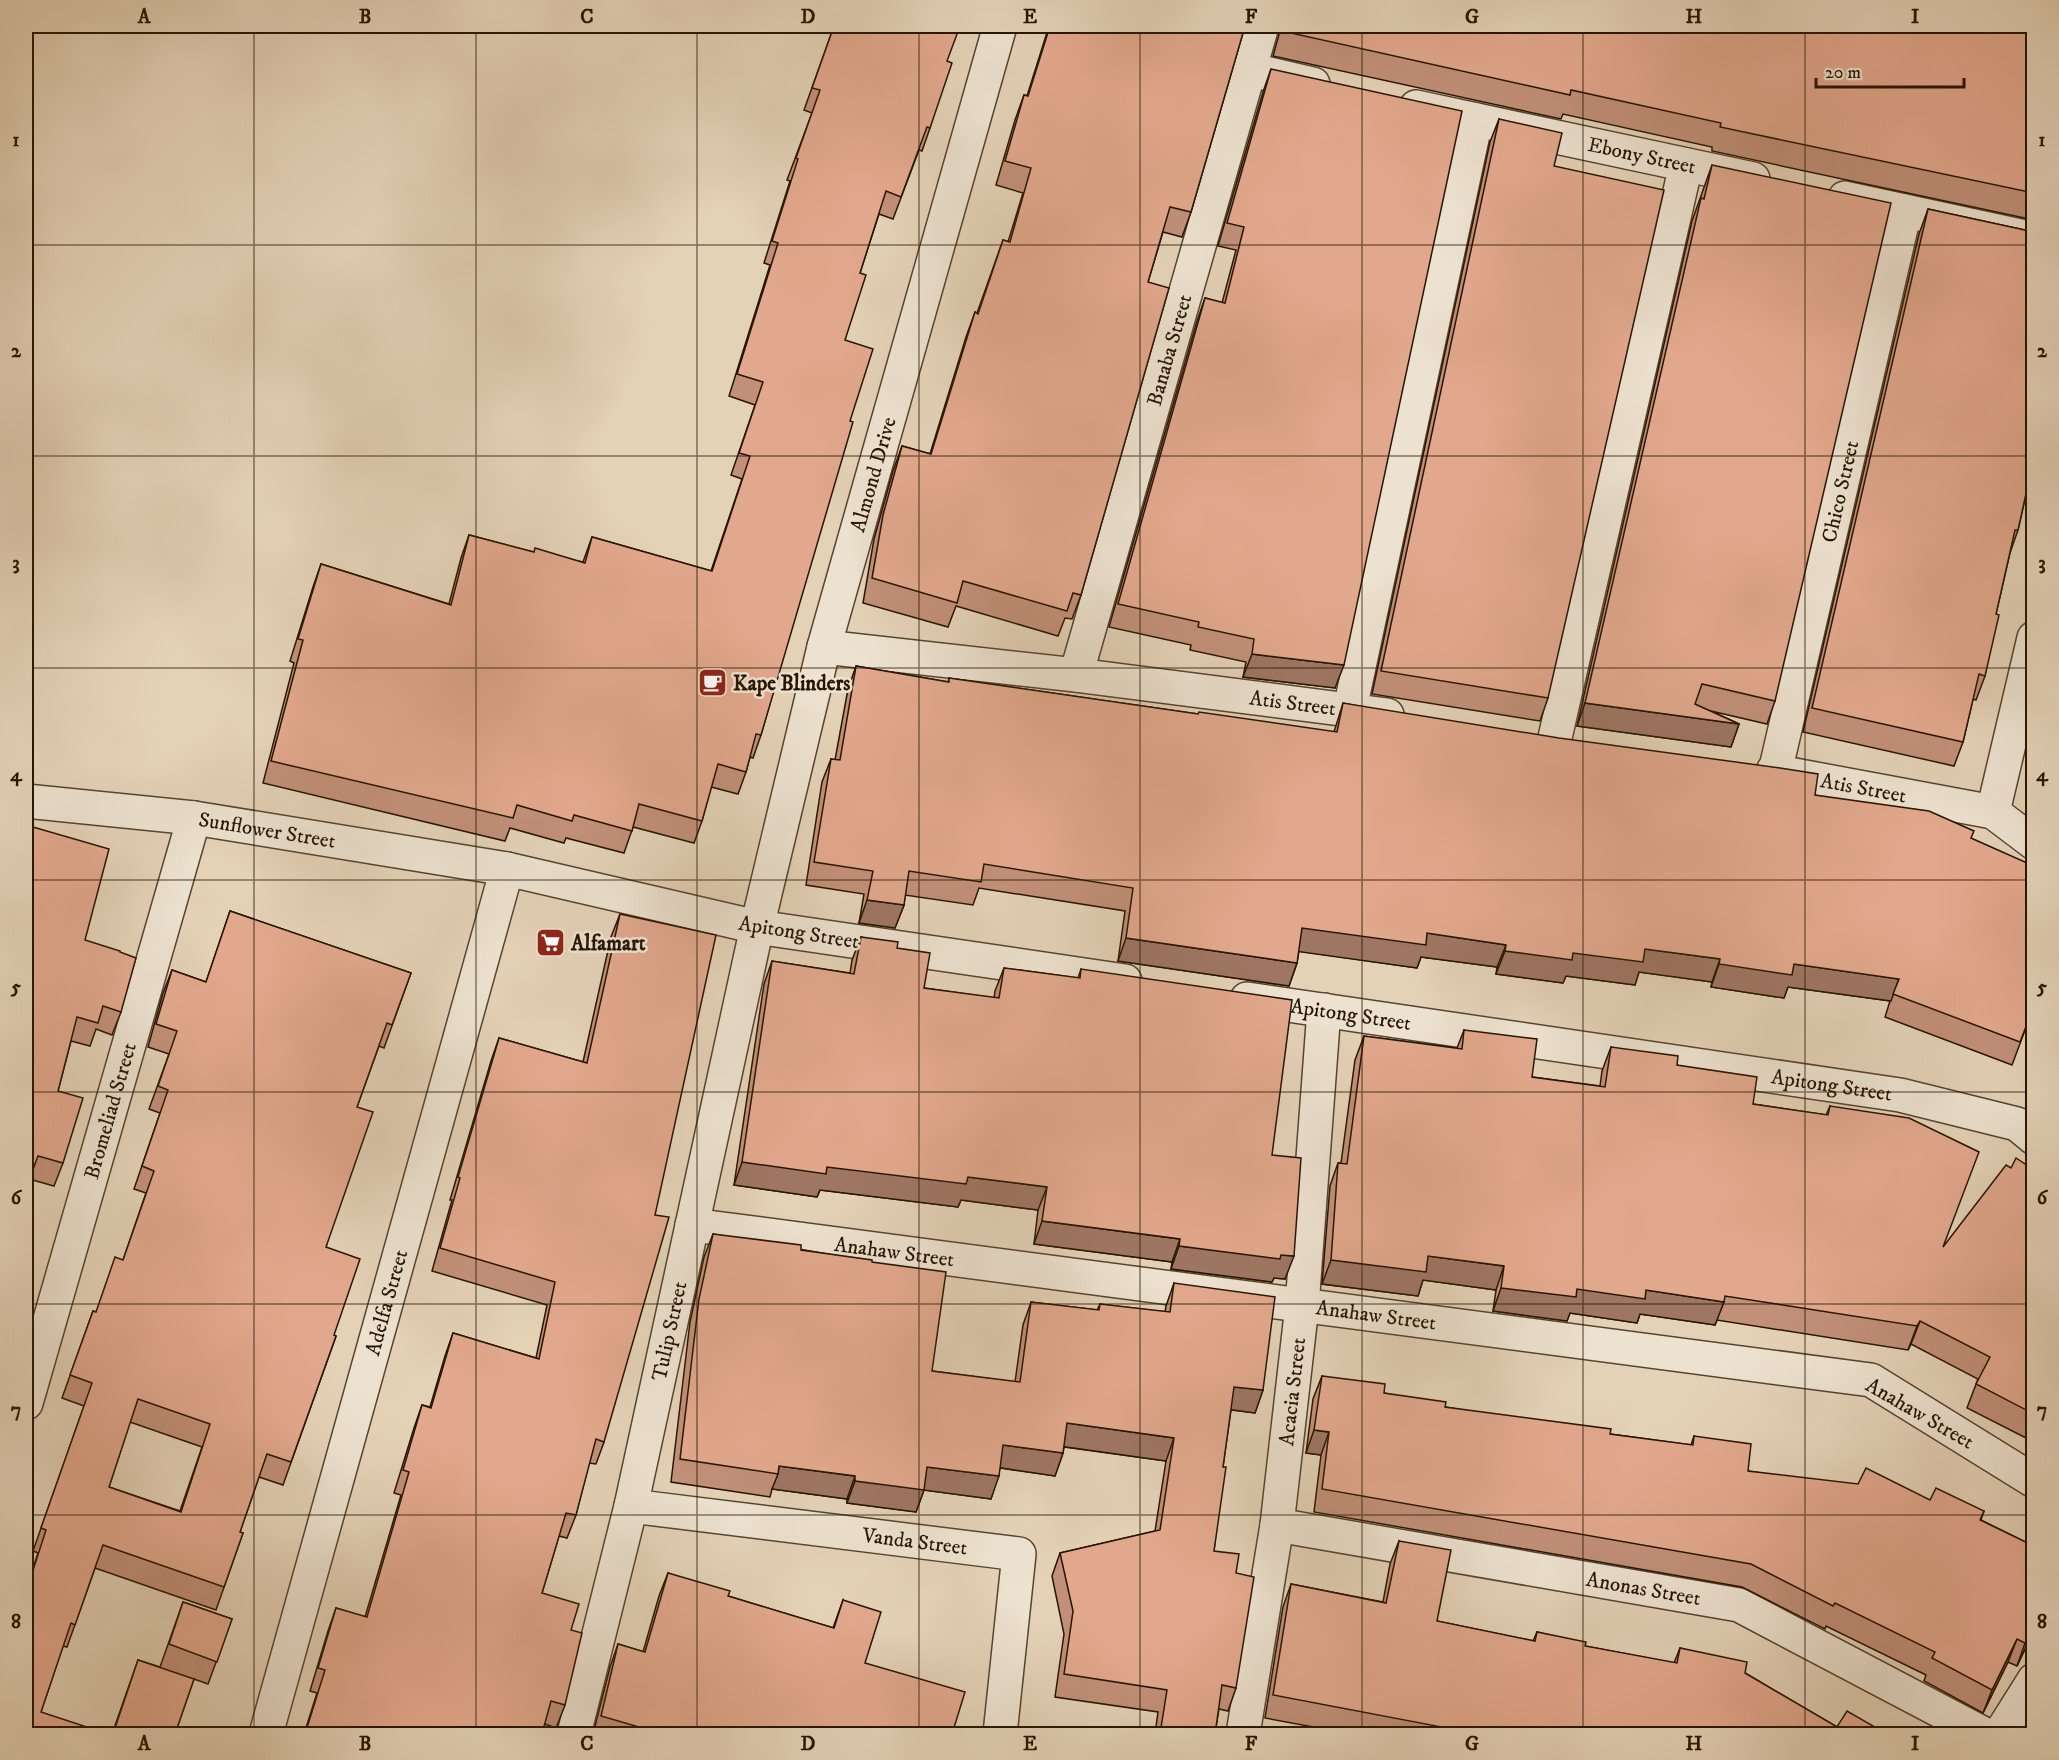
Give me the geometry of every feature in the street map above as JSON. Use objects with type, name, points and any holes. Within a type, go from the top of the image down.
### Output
[{"type":"street","name":"Almond Drive","points":[[757,927],[825,647],[1000,26]]},
{"type":"street","name":"Banaba Street","points":[[1076,675],[1262,26]]},
{"type":"street","points":[[1251,70],[1341,90]]},
{"type":"street","name":"Ebony Street","points":[[1386,100],[1778,184]]},
{"type":"street","points":[[1350,709],[1476,120]]},
{"type":"street","points":[[1554,742],[1686,165]]},
{"type":"street","points":[[1813,192],[2034,239]]},
{"type":"street","name":"Chico Street","points":[[1775,772],[1905,212]]},
{"type":"street","points":[[1993,812],[2034,638]]},
{"type":"street","name":"Atis Street","points":[[825,647],[1076,675],[1350,709],[1418,720]]},
{"type":"street","points":[[1520,736],[1589,747]]},
{"type":"street","name":"Atis Street","points":[[1740,767],[1993,812],[2034,843]]},
{"type":"street","name":"Sunflower Street","points":[[26,801],[194,818],[507,869]]},
{"type":"street","name":"Bromeliad Street","points":[[26,1403],[194,818]]},
{"type":"street","name":"Apitong Street","points":[[507,869],[757,927],[1158,986]]},
{"type":"street","name":"Adelfa Street","points":[[266,1734],[507,869]]},
{"type":"street","name":"Tulip Street","points":[[574,1734],[631,1506],[757,927]]},
{"type":"street","name":"Apitong Street","points":[[1217,995],[1900,1095],[2028,1122]]},
{"type":"street","name":"Acacia Street","points":[[1249,1733],[1277,1525],[1302,1306],[1324,1010]]},
{"type":"street","name":"Anahaw Street","points":[[692,1226],[1871,1380],[2034,1481]]},
{"type":"street","name":"Vanda Street","points":[[631,1506],[1019,1554],[1000,1734]]},
{"type":"street","name":"Anonas Street","points":[[1277,1525],[1739,1605],[1984,1734]]},
{"type":"street","points":[[2000,1734],[2034,1680]]},
{"type":"building","points":[[834,26],[960,26],[947,61],[952,63],[930,128],[927,127],[901,197],[886,191],[860,273],[866,275],[845,340],[873,349],[850,421],[853,422],[761,735],[756,734],[746,772],[718,764],[702,821],[639,804],[632,831],[574,815],[572,821],[517,805],[513,818],[271,761],[303,640],[298,639],[321,564],[451,605],[469,535],[534,552],[535,548],[585,563],[592,537],[712,571],[750,456],[739,453],[763,382],[737,374],[778,243],[772,241],[798,159],[796,158],[820,90],[812,88]]},
{"type":"building","points":[[1050,26],[1245,26],[1191,212],[1170,207],[1148,282],[1169,288],[1081,595],[1073,593],[1067,611],[963,581],[957,603],[872,578],[883,515],[902,446],[931,454],[975,312],[978,314],[1003,240],[1010,242],[1031,168],[1005,161],[1024,95],[1028,96]]},
{"type":"building","points":[[1284,26],[2034,26],[2034,193],[1720,127],[1721,123],[1571,90],[1570,95],[1282,31]]},
{"type":"building","points":[[1271,69],[1462,111],[1344,665],[1252,654],[1254,639],[1198,627],[1199,622],[1118,604],[1205,298],[1225,303],[1244,227],[1227,223]]},
{"type":"building","points":[[1499,119],[1562,133],[1554,166],[1664,190],[1548,698],[1381,671]]},
{"type":"building","points":[[1712,165],[1891,203],[1775,701],[1702,684],[1695,704],[1739,724],[1585,703],[1701,198],[1704,199]]},
{"type":"building","points":[[1928,209],[2034,232],[2034,467],[2032,466],[2018,530],[2015,530],[1985,676],[1979,674],[1963,742],[1812,708]]},
{"type":"building","points":[[856,666],[949,682],[949,678],[1337,732],[1343,703],[1559,738],[1818,774],[1815,795],[1929,811],[1974,831],[1971,838],[2034,866],[2034,1006],[2020,1042],[1893,994],[1899,979],[1794,964],[1792,975],[1719,964],[1720,959],[1645,949],[1643,962],[1573,953],[1572,960],[1505,951],[1506,945],[1427,933],[1426,945],[1302,928],[1297,963],[1126,938],[1133,888],[984,864],[981,882],[909,871],[904,905],[867,900],[873,871],[814,862],[831,759],[840,760]]},
{"type":"building","points":[[26,825],[109,849],[85,940],[136,958],[121,1012],[103,1006],[98,1023],[77,1017],[58,1091],[83,1098],[63,1163],[38,1156],[26,1188]]},
{"type":"building","points":[[230,911],[411,973],[392,1025],[387,1023],[357,1107],[373,1112],[326,1247],[360,1259],[334,1335],[336,1336],[291,1462],[267,1454],[224,1587],[103,1545],[75,1625],[71,1623],[41,1712],[108,1734],[26,1734],[26,1592],[46,1530],[41,1528],[92,1383],[70,1375],[93,1311],[96,1312],[115,1257],[123,1260],[154,1171],[142,1166],[168,1090],[158,1086],[177,1031],[156,1024],[172,970],[206,982]],"holes":[[[138,1399],[210,1424],[181,1512],[109,1487]]]},
{"type":"building","points":[[620,914],[716,935],[655,1215],[669,1217],[604,1442],[596,1439],[576,1515],[566,1513],[542,1593],[579,1604],[571,1630],[582,1633],[565,1705],[551,1701],[542,1734],[305,1734],[325,1670],[318,1668],[336,1608],[367,1617],[409,1472],[403,1470],[422,1405],[431,1408],[453,1333],[539,1359],[555,1282],[440,1248],[460,1178],[458,1177],[499,1038],[587,1063]]},
{"type":"building","points":[[861,937],[898,942],[897,948],[930,953],[924,988],[999,998],[1004,968],[1080,978],[1081,969],[1292,1000],[1272,1155],[1301,1158],[1294,1256],[1281,1255],[1280,1259],[1179,1246],[1180,1239],[1042,1221],[1047,1187],[968,1177],[966,1184],[827,1167],[826,1174],[742,1162],[772,961],[854,974]]},
{"type":"building","points":[[1464,1030],[1537,1039],[1532,1077],[1605,1087],[1611,1047],[1678,1056],[1677,1065],[1757,1077],[1753,1104],[1828,1115],[1830,1106],[1909,1118],[1979,1152],[1943,1247],[2006,1165],[2011,1168],[2016,1158],[2034,1170],[2034,1414],[1976,1384],[1990,1357],[1920,1321],[1917,1326],[1725,1296],[1724,1302],[1646,1290],[1645,1299],[1577,1289],[1576,1297],[1501,1288],[1504,1266],[1428,1256],[1426,1272],[1331,1260],[1338,1163],[1347,1164],[1364,1036],[1462,1049]]},
{"type":"building","points":[[713,1234],[801,1245],[801,1250],[946,1272],[932,1371],[1020,1382],[1031,1302],[1099,1310],[1100,1304],[1170,1312],[1174,1283],[1275,1297],[1263,1390],[1234,1387],[1223,1467],[1226,1467],[1214,1551],[1239,1554],[1236,1573],[1254,1577],[1236,1688],[1222,1685],[1215,1734],[1160,1734],[1167,1690],[1064,1674],[1073,1611],[1060,1553],[1160,1530],[1174,1438],[1067,1423],[1063,1453],[1003,1445],[999,1476],[927,1467],[924,1490],[855,1481],[855,1476],[779,1466],[778,1474],[680,1459],[699,1299]]},
{"type":"building","points":[[1322,1376],[1385,1384],[1384,1393],[1446,1402],[1445,1407],[1611,1429],[1610,1434],[1693,1445],[1694,1436],[1751,1444],[1748,1471],[1858,1484],[1866,1468],[1930,1500],[1936,1488],[1984,1511],[1980,1520],[2034,1546],[2034,1625],[2025,1643],[2017,1639],[1992,1690],[1932,1658],[1935,1652],[1835,1603],[1833,1606],[1751,1564],[1322,1489],[1329,1432],[1314,1430]]},
{"type":"building","points":[[1399,1541],[1451,1550],[1437,1621],[1535,1641],[1537,1632],[1586,1642],[1585,1646],[1677,1663],[1680,1648],[1747,1662],[1745,1673],[1837,1727],[1847,1711],[1887,1734],[1446,1734],[1447,1728],[1273,1695],[1291,1584],[1386,1603]]},
{"type":"building","points":[[668,1573],[730,1591],[728,1596],[834,1628],[843,1600],[881,1612],[865,1663],[965,1692],[952,1734],[663,1734],[601,1716],[618,1644],[645,1652]]},
{"type":"building","points":[[183,1602],[232,1619],[217,1662],[169,1644]]},
{"type":"building","points":[[138,1660],[194,1679],[175,1734],[113,1734]]},
{"type":"place","name":"Kape Blinders","points":[[712,683]]},
{"type":"place","name":"Alfamart","points":[[550,943]]}]
